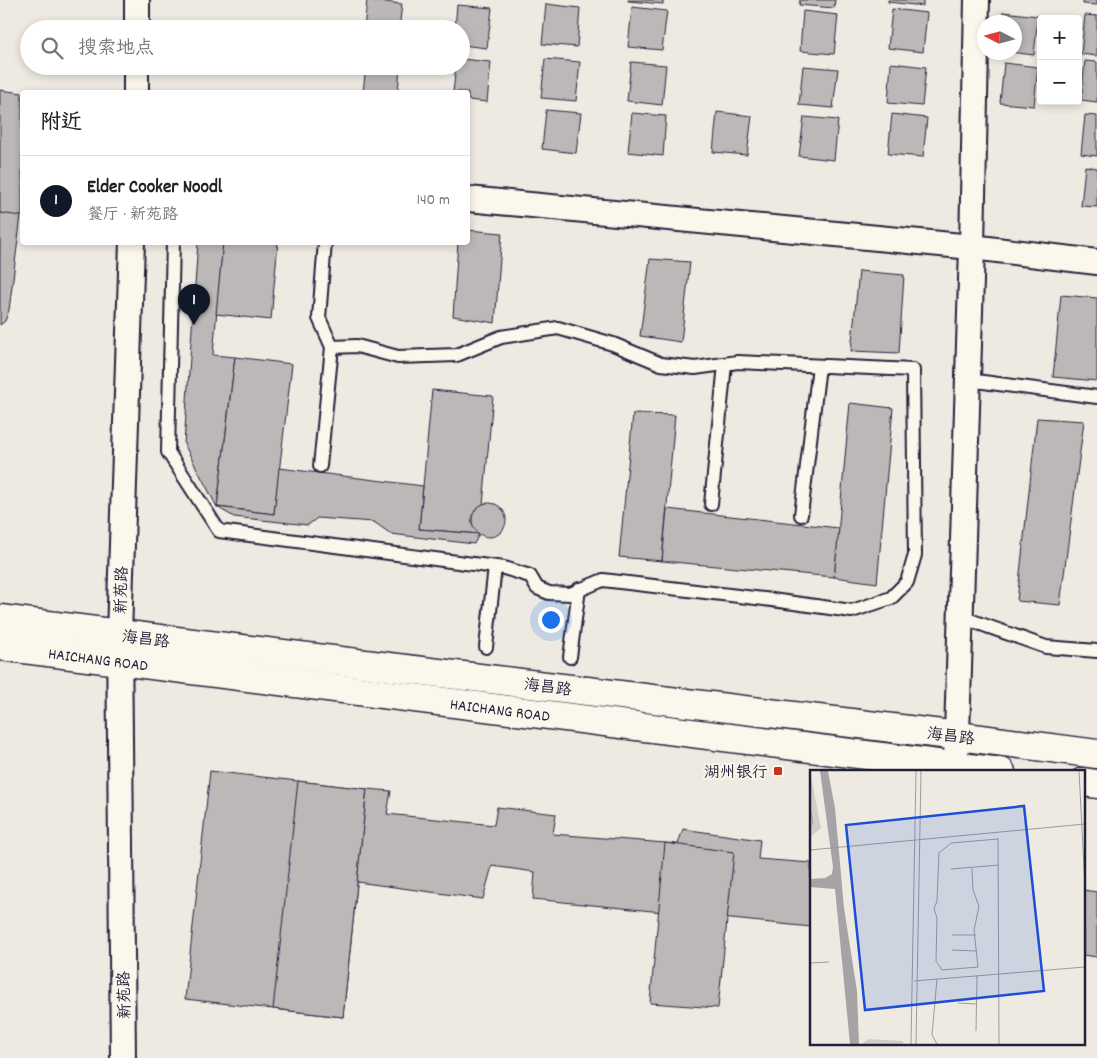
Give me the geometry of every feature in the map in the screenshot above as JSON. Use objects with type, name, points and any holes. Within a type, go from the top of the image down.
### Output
[{"type":"main road","name":"海昌路","points":[[0,619],[119,648],[958,736],[1097,754]]},
{"type":"main road","name":"HAICHANG ROAD","points":[[0,646],[119,648],[986,770]]},
{"type":"main road","points":[[1084,782],[1097,784]]},
{"type":"street","points":[[137,0],[137,20]]},
{"type":"street","points":[[956,766],[972,247],[977,0]]},
{"type":"street","points":[[136,75],[136,90]]},
{"type":"street","points":[[470,199],[972,247],[1097,262]]},
{"type":"street","name":"新苑路","points":[[123,1058],[119,648],[132,245]]},
{"type":"lane","points":[[173,245],[168,452],[219,531],[504,568],[530,576],[537,588],[549,593],[570,594],[603,580],[852,611],[890,598],[907,582],[915,555],[913,370],[738,362],[695,368],[661,364],[613,344],[558,328],[501,337],[457,355],[398,357],[357,346],[332,347]]},
{"type":"lane","points":[[320,466],[332,347],[319,318],[325,245]]},
{"type":"lane","points":[[711,504],[726,364]]},
{"type":"lane","points":[[801,515],[819,366]]},
{"type":"lane","points":[[968,380],[1097,397]]},
{"type":"lane","points":[[486,647],[495,567]]},
{"type":"lane","points":[[570,658],[579,590]]},
{"type":"lane","points":[[961,617],[1046,647],[1097,651]]},
{"type":"building","points":[[367,0],[402,4],[400,20],[365,20]]},
{"type":"building","points":[[663,0],[663,4],[628,1]]},
{"type":"building","points":[[800,0],[835,0],[834,8],[799,5]]},
{"type":"building","points":[[888,0],[923,0],[923,6],[888,2]]},
{"type":"building","points":[[1083,0],[1097,0],[1097,5],[1083,4]]},
{"type":"building","points":[[546,4],[580,8],[577,47],[542,44]]},
{"type":"building","points":[[457,5],[492,8],[487,48],[470,46],[470,20],[456,20]]},
{"type":"building","points":[[632,7],[667,11],[662,50],[628,47]]},
{"type":"building","points":[[892,9],[927,13],[923,52],[888,48]]},
{"type":"building","points":[[803,11],[838,15],[834,54],[800,51]]},
{"type":"building","points":[[1003,12],[1037,16],[1034,55],[1022,54],[1022,15],[1003,15]]},
{"type":"building","points":[[1085,15],[1097,16],[1097,56],[1082,54]]},
{"type":"building","points":[[545,59],[580,62],[576,101],[541,98]]},
{"type":"building","points":[[470,60],[491,62],[487,102],[470,100],[470,90],[453,90],[455,75],[470,75]]},
{"type":"building","points":[[1085,61],[1097,62],[1097,102],[1082,100]]},
{"type":"building","points":[[631,62],[666,65],[662,105],[627,101]]},
{"type":"building","points":[[891,63],[926,67],[922,106],[888,103]]},
{"type":"building","points":[[1004,63],[1037,67],[1034,106],[1000,103]]},
{"type":"building","points":[[803,66],[838,69],[833,108],[799,105]]},
{"type":"building","points":[[365,75],[399,75],[398,90],[363,90]]},
{"type":"building","points":[[0,90],[20,93],[20,218],[0,254]]},
{"type":"building","points":[[546,110],[581,113],[576,153],[542,149]]},
{"type":"building","points":[[717,112],[752,116],[747,155],[713,152]]},
{"type":"building","points":[[632,113],[666,116],[663,156],[628,152]]},
{"type":"building","points":[[892,114],[927,118],[923,157],[888,154]]},
{"type":"building","points":[[1085,115],[1097,116],[1097,156],[1081,154]]},
{"type":"building","points":[[804,117],[838,120],[834,160],[799,156]]},
{"type":"building","points":[[1085,166],[1097,168],[1097,207],[1081,206]]},
{"type":"building","points":[[0,213],[20,216],[20,224],[9,310],[5,321],[0,325]]},
{"type":"building","points":[[470,230],[502,233],[495,323],[453,316],[458,245],[470,245]]},
{"type":"building","points":[[198,245],[223,245],[213,355],[235,357],[217,507],[184,444]]},
{"type":"building","points":[[223,245],[278,245],[271,320],[216,314]]},
{"type":"building","points":[[650,259],[690,262],[681,342],[640,336]]},
{"type":"building","points":[[859,271],[904,275],[899,353],[851,351]]},
{"type":"building","points":[[1061,295],[1097,298],[1097,381],[1053,377]]},
{"type":"building","points":[[235,357],[292,364],[274,514],[217,507]]},
{"type":"building","points":[[432,390],[493,396],[483,505],[475,511],[472,521],[479,534],[419,529]]},
{"type":"building","points":[[850,403],[893,408],[877,583],[834,577]]},
{"type":"building","points":[[633,414],[675,415],[662,561],[619,557]]},
{"type":"building","points":[[1037,418],[1084,421],[1060,605],[1017,601]]},
{"type":"building","points":[[279,468],[423,486],[419,529],[479,534],[474,544],[391,534],[374,522],[317,518],[308,525],[234,517],[217,507],[274,514]]},
{"type":"building","points":[[489,503],[501,508],[506,520],[501,532],[489,537],[477,532],[472,520],[477,508]]},
{"type":"building","points":[[667,509],[839,528],[834,577],[662,561]]},
{"type":"building","points":[[210,771],[367,789],[343,1017],[185,999]]},
{"type":"building","points":[[298,781],[367,789],[343,1017],[273,1009]]},
{"type":"building","points":[[367,789],[391,791],[387,814],[494,825],[497,807],[556,814],[553,834],[678,844],[683,829],[760,840],[758,859],[810,863],[810,927],[533,899],[535,872],[492,866],[483,899],[357,882]]},
{"type":"building","points":[[665,843],[734,852],[718,1008],[650,1003]]},
{"type":"building","points":[[1084,890],[1097,892],[1097,957],[1084,955]]},
{"type":"place","name":"Elder Cooker Noodl","points":[[194,325]]},
{"type":"place","name":"湖州银行","points":[[778,771]]}]
